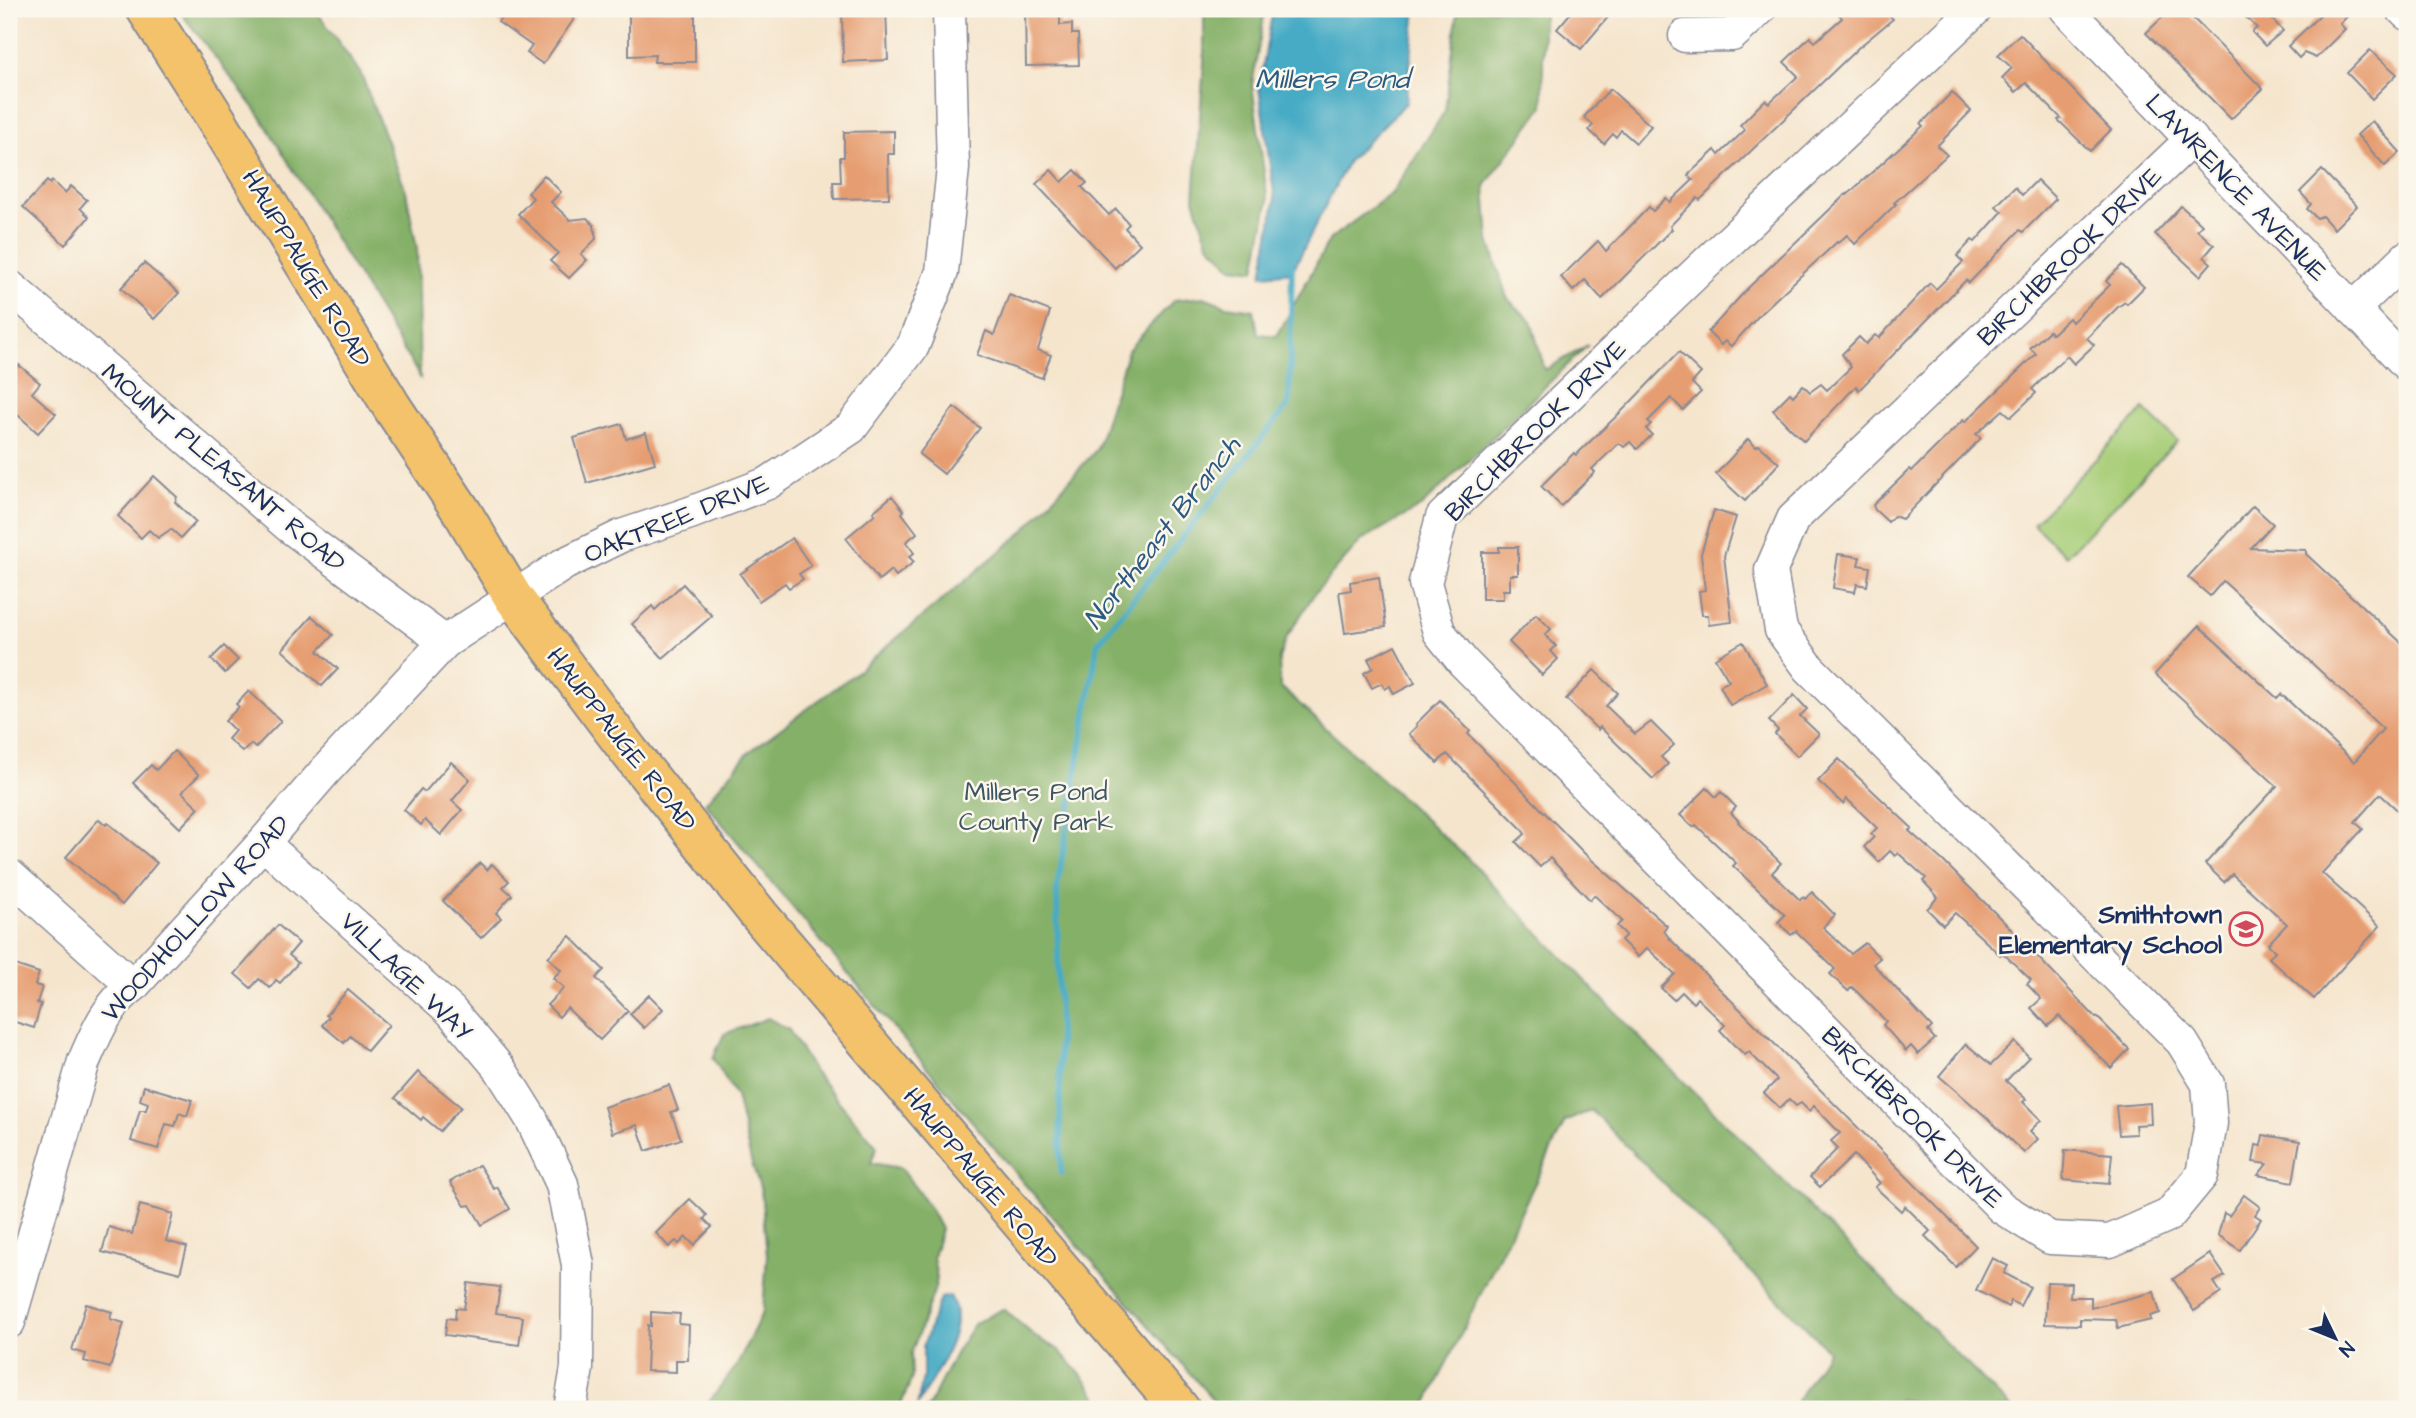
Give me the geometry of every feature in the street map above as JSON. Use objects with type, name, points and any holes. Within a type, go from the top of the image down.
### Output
[{"type":"main road","name":"HAUPPAUGE ROAD","points":[[146,9],[513,597],[628,750],[760,916],[1180,1409]]},
{"type":"street","name":"OAKTREE DRIVE","points":[[513,597],[564,564],[621,536],[768,483],[851,428],[913,346],[942,272],[953,168],[949,9]]},
{"type":"street","points":[[1685,36],[1732,35],[1760,9]]},
{"type":"street","name":"BIRCHBROOK DRIVE","points":[[1976,9],[1442,517],[1425,583],[1438,632],[1463,662],[2002,1208],[2050,1238],[2110,1241],[2169,1215],[2202,1175],[2211,1123],[2208,1084],[2182,1042],[1809,668],[1782,630],[1771,570],[1793,519],[2192,139]]},
{"type":"street","name":"LAWRENCE AVENUE","points":[[2066,9],[2407,365]]},
{"type":"street","points":[[2402,9],[2407,14]]},
{"type":"street","points":[[2353,309],[2407,257]]},
{"type":"street","name":"MOUNT PLEASANT ROAD","points":[[9,286],[290,527],[445,642]]},
{"type":"street","name":"WOODHOLLOW ROAD","points":[[9,1322],[83,1060],[99,1026],[121,994],[133,986],[326,770],[445,642],[513,597]]},
{"type":"street","name":"VILLAGE WAY","points":[[263,843],[451,1011],[500,1069],[532,1121],[562,1184],[578,1265],[577,1368],[570,1409]]},
{"type":"street","points":[[9,875],[133,986]]},
{"type":"green space","points":[[178,9],[315,9],[361,74],[406,191],[417,249],[420,377],[259,114]]},
{"type":"green space","points":[[1204,9],[1265,9],[1252,85],[1268,202],[1255,270],[1232,267],[1208,243],[1194,199],[1204,63]]},
{"type":"green space","name":"Millers Pond County Park","points":[[1458,9],[1545,9],[1543,106],[1485,186],[1489,240],[1507,298],[1531,321],[1545,370],[1588,345],[1422,506],[1362,540],[1315,593],[1287,637],[1279,658],[1280,686],[1467,858],[1636,1034],[2012,1409],[1934,1409],[1932,1406],[1899,1399],[1888,1409],[1792,1409],[1828,1350],[1591,1110],[1565,1122],[1424,1409],[1221,1409],[1022,1181],[705,803],[749,752],[853,675],[1023,532],[1097,449],[1128,350],[1174,300],[1204,297],[1227,306],[1254,310],[1258,334],[1277,336],[1330,239],[1392,193],[1445,111]]},
{"type":"green space","points":[[2144,409],[2177,441],[2066,556],[2033,524]]},
{"type":"green space","points":[[768,1018],[789,1030],[814,1072],[877,1147],[871,1163],[901,1168],[930,1208],[941,1229],[933,1257],[937,1279],[911,1354],[912,1378],[899,1409],[704,1409],[737,1365],[763,1311],[767,1256],[761,1190],[751,1161],[736,1096],[713,1058],[724,1034]]},
{"type":"green space","points":[[1003,1309],[1037,1338],[1058,1349],[1084,1378],[1104,1409],[927,1409],[956,1352],[975,1323]]},
{"type":"water","name":"Millers Pond","points":[[1273,9],[1416,9],[1406,103],[1348,161],[1292,272],[1262,275],[1275,200],[1259,88]]},
{"type":"water","points":[[950,1296],[955,1309],[953,1337],[940,1367],[917,1406],[923,1377],[923,1347],[940,1298]]},
{"type":"building","points":[[507,9],[560,9],[574,19],[543,64],[527,53],[532,46],[498,22]]},
{"type":"building","points":[[629,9],[695,9],[695,62],[654,62],[655,55],[629,56]]},
{"type":"building","points":[[842,9],[886,9],[888,60],[843,62]]},
{"type":"building","points":[[1025,9],[1060,9],[1060,25],[1072,24],[1072,34],[1078,34],[1079,65],[1026,66]]},
{"type":"building","points":[[1574,9],[1615,9],[1581,49],[1557,29]]},
{"type":"building","points":[[1835,9],[1883,9],[1893,19],[1858,48],[1700,200],[1697,198],[1670,226],[1672,229],[1602,299],[1585,280],[1573,291],[1561,277],[1598,241],[1606,251],[1649,207],[1653,211],[1666,198],[1670,202],[1693,180],[1688,175],[1715,150],[1719,155],[1745,130],[1740,125],[1765,100],[1769,103],[1798,76],[1784,62],[1810,37],[1815,42],[1842,18]]},
{"type":"building","points":[[2171,9],[2184,9],[2263,89],[2231,119],[2146,33]]},
{"type":"building","points":[[2237,9],[2263,9],[2283,31],[2265,46],[2252,32],[2257,28]]},
{"type":"building","points":[[2326,9],[2354,9],[2340,24],[2345,29],[2316,58],[2304,53],[2299,58],[2288,46]]},
{"type":"building","points":[[2020,34],[2111,130],[2090,151],[2026,83],[2016,92],[2002,78],[2012,68],[1998,55]]},
{"type":"building","points":[[2370,50],[2397,74],[2372,99],[2347,73]]},
{"type":"building","points":[[1610,89],[1651,126],[1636,143],[1621,130],[1616,137],[1613,134],[1604,144],[1589,130],[1593,125],[1584,117]]},
{"type":"building","points":[[1952,92],[1971,111],[1937,146],[1947,155],[1894,203],[1896,204],[1855,244],[1847,235],[1837,242],[1763,311],[1731,346],[1725,341],[1721,345],[1708,332],[1748,288],[1846,194],[1923,126],[1921,124]]},
{"type":"building","points":[[2372,121],[2400,152],[2385,166],[2357,135]]},
{"type":"building","points":[[894,131],[894,154],[888,154],[889,198],[834,199],[833,182],[841,182],[840,157],[844,157],[844,132]]},
{"type":"building","points":[[1051,170],[1062,182],[1075,170],[1087,183],[1082,187],[1109,215],[1116,209],[1129,224],[1125,228],[1140,244],[1115,268],[1036,184]]},
{"type":"building","points":[[2322,170],[2357,206],[2334,229],[2322,216],[2317,218],[2307,209],[2311,204],[2300,192]]},
{"type":"building","points":[[544,175],[561,192],[551,202],[570,220],[587,218],[594,225],[596,239],[581,254],[587,260],[569,278],[550,261],[558,253],[518,214],[533,198],[528,193]]},
{"type":"building","points":[[2037,180],[2056,199],[2023,232],[2020,230],[1969,283],[1966,280],[1859,390],[1856,386],[1804,441],[1773,410],[1790,393],[1793,396],[1803,385],[1810,392],[1821,384],[1827,390],[1851,367],[1842,354],[1859,337],[1866,344],[1875,335],[1879,338],[1930,283],[1936,289],[1963,262],[1957,256],[1972,240],[1975,242],[2002,212],[1996,206],[2015,187],[2022,195]]},
{"type":"building","points":[[47,181],[50,184],[52,181],[65,193],[71,186],[87,200],[80,208],[89,217],[65,245],[23,207]]},
{"type":"building","points":[[2181,206],[2202,225],[2197,230],[2214,245],[2204,257],[2211,263],[2200,276],[2155,234]]},
{"type":"building","points":[[144,263],[179,293],[154,319],[121,288]]},
{"type":"building","points":[[2122,265],[2144,287],[2127,304],[2125,302],[2118,307],[2087,338],[2094,345],[2074,364],[2067,356],[2032,389],[2036,393],[2011,417],[2003,410],[1976,434],[1981,438],[1902,519],[1894,516],[1888,522],[1875,510],[1873,505],[1910,469],[1912,471],[2036,354],[2030,348],[2049,331],[2052,334],[2069,318],[2072,322],[2110,285],[2106,281]]},
{"type":"building","points":[[1009,295],[1050,311],[1038,350],[1051,355],[1042,378],[977,355],[986,331],[994,335]]},
{"type":"building","points":[[1679,352],[1701,373],[1692,383],[1701,392],[1683,410],[1671,398],[1648,421],[1651,424],[1646,429],[1652,435],[1637,449],[1630,442],[1624,447],[1619,443],[1592,469],[1595,472],[1561,506],[1541,486],[1625,408]]},
{"type":"building","points":[[19,365],[40,383],[32,393],[56,414],[38,433],[9,407],[9,376]]},
{"type":"building","points":[[954,407],[980,428],[944,474],[919,454]]},
{"type":"building","points":[[622,424],[626,439],[646,433],[655,463],[587,483],[574,438]]},
{"type":"building","points":[[1748,439],[1779,463],[1745,501],[1716,474]]},
{"type":"building","points":[[154,476],[177,497],[175,502],[196,522],[181,538],[171,529],[158,538],[149,530],[141,538],[118,516]]},
{"type":"building","points":[[892,496],[917,533],[906,542],[914,553],[909,557],[914,562],[896,576],[891,570],[879,580],[846,538]]},
{"type":"building","points":[[2253,506],[2273,524],[2251,548],[2306,550],[2306,554],[2407,648],[2407,819],[2380,794],[2355,822],[2363,829],[2322,873],[2380,926],[2314,999],[2269,958],[2275,951],[2268,944],[2287,924],[2232,874],[2224,882],[2205,864],[2277,786],[2155,674],[2199,626],[2277,698],[2281,694],[2354,762],[2383,729],[2223,581],[2210,596],[2188,577]]},
{"type":"building","points":[[1714,510],[1736,517],[1724,556],[1732,622],[1709,625],[1708,615],[1702,615],[1699,591],[1705,590],[1701,554]]},
{"type":"building","points":[[792,538],[811,566],[799,574],[803,579],[789,588],[785,583],[759,601],[740,574]]},
{"type":"building","points":[[1499,547],[1518,547],[1518,575],[1510,575],[1510,590],[1503,590],[1503,599],[1482,599],[1482,552],[1499,552]]},
{"type":"building","points":[[1838,554],[1860,557],[1858,565],[1870,567],[1867,586],[1857,584],[1855,592],[1833,588]]},
{"type":"building","points":[[1379,577],[1386,627],[1345,633],[1339,592],[1351,590],[1350,582]]},
{"type":"building","points":[[683,584],[712,616],[663,658],[632,624],[652,606],[655,610]]},
{"type":"building","points":[[1536,614],[1551,629],[1545,635],[1556,646],[1551,651],[1558,659],[1542,675],[1509,642]]},
{"type":"building","points":[[312,616],[333,635],[318,651],[338,669],[322,686],[282,650]]},
{"type":"building","points":[[1743,642],[1767,684],[1730,705],[1720,686],[1729,681],[1715,658]]},
{"type":"building","points":[[1395,645],[1415,683],[1394,694],[1390,686],[1385,689],[1382,683],[1372,688],[1364,673],[1373,668],[1368,659]]},
{"type":"building","points":[[224,646],[238,660],[225,673],[211,659]]},
{"type":"building","points":[[1594,670],[1618,693],[1606,706],[1635,734],[1651,722],[1674,745],[1661,757],[1668,764],[1653,779],[1600,727],[1598,730],[1566,699]]},
{"type":"building","points":[[249,691],[281,721],[255,748],[251,744],[243,752],[228,739],[235,731],[225,721],[239,707],[236,704]]},
{"type":"building","points":[[1794,695],[1807,709],[1800,716],[1819,734],[1797,756],[1775,734],[1778,730],[1769,721]]},
{"type":"building","points":[[1440,700],[1470,731],[1468,734],[1585,854],[1667,926],[1664,931],[1670,939],[1976,1246],[1956,1267],[1925,1236],[1930,1231],[1905,1206],[1901,1211],[1875,1187],[1880,1183],[1854,1155],[1820,1187],[1810,1177],[1838,1148],[1831,1141],[1840,1133],[1814,1106],[1809,1111],[1801,1103],[1796,1106],[1789,1099],[1780,1108],[1764,1093],[1777,1080],[1749,1052],[1745,1055],[1733,1044],[1720,1030],[1725,1025],[1697,998],[1693,1003],[1682,992],[1674,1000],[1661,988],[1675,974],[1647,948],[1638,957],[1621,940],[1626,935],[1617,926],[1622,921],[1594,895],[1590,900],[1550,858],[1540,867],[1516,842],[1525,834],[1520,827],[1447,754],[1437,763],[1409,734]]},
{"type":"building","points":[[174,751],[199,775],[182,792],[199,808],[180,828],[133,783],[151,765],[156,770]]},
{"type":"building","points":[[1839,759],[1912,828],[1909,831],[1943,861],[2129,1049],[2111,1068],[2059,1016],[2048,1026],[2031,1008],[2041,999],[2027,984],[2031,980],[2003,953],[2000,955],[1955,913],[1943,925],[1927,909],[1938,897],[1923,881],[1926,878],[1898,853],[1895,856],[1890,851],[1879,862],[1864,847],[1874,837],[1871,834],[1877,828],[1847,799],[1843,804],[1818,781]]},
{"type":"building","points":[[451,762],[470,779],[452,801],[462,810],[441,835],[425,820],[421,825],[404,810],[421,789],[425,792]]},
{"type":"building","points":[[1707,788],[1716,797],[1721,792],[1736,807],[1731,813],[1738,822],[1781,863],[1772,873],[1800,900],[1812,892],[1835,915],[1823,927],[1851,954],[1865,943],[1880,958],[1873,964],[1932,1027],[1928,1031],[1935,1039],[1918,1054],[1911,1046],[1906,1051],[1883,1025],[1886,1021],[1852,987],[1848,991],[1830,974],[1835,969],[1796,931],[1791,935],[1778,922],[1785,915],[1733,866],[1736,863],[1696,825],[1693,827],[1680,815]]},
{"type":"building","points":[[99,819],[106,825],[108,823],[157,863],[122,905],[66,857]]},
{"type":"building","points":[[480,863],[487,870],[492,864],[509,881],[503,887],[512,895],[496,913],[501,918],[481,938],[443,901]]},
{"type":"building","points":[[278,925],[299,943],[289,955],[298,963],[280,983],[276,980],[270,988],[259,979],[251,988],[235,974]]},
{"type":"building","points":[[570,936],[604,970],[596,978],[628,1011],[600,1040],[567,1008],[559,1017],[547,1005],[564,988],[553,978],[561,970],[548,957]]},
{"type":"building","points":[[15,965],[39,973],[35,985],[42,987],[37,1003],[41,1004],[34,1028],[9,1020],[9,985]]},
{"type":"building","points":[[348,990],[389,1025],[367,1051],[350,1036],[344,1043],[322,1025],[329,1017],[326,1015]]},
{"type":"building","points":[[649,995],[663,1009],[644,1028],[630,1014]]},
{"type":"building","points":[[2015,1042],[2029,1057],[2006,1081],[2026,1099],[2023,1102],[2041,1120],[2030,1131],[2038,1139],[2024,1153],[1939,1076],[1966,1044],[1991,1065]]},
{"type":"building","points":[[418,1072],[461,1107],[440,1131],[423,1117],[421,1120],[395,1098]]},
{"type":"building","points":[[669,1085],[678,1110],[671,1112],[681,1139],[646,1151],[637,1125],[612,1133],[604,1107]]},
{"type":"building","points":[[144,1086],[192,1100],[187,1116],[179,1113],[175,1126],[166,1124],[158,1149],[131,1141],[140,1110],[146,1110],[148,1103],[140,1100]]},
{"type":"building","points":[[2150,1103],[2151,1124],[2135,1125],[2136,1134],[2119,1135],[2116,1106]]},
{"type":"building","points":[[2263,1135],[2300,1141],[2293,1182],[2258,1175],[2267,1164],[2253,1162],[2256,1145],[2261,1146]]},
{"type":"building","points":[[2065,1150],[2112,1154],[2109,1184],[2063,1180]]},
{"type":"building","points":[[479,1165],[510,1209],[482,1225],[470,1205],[465,1206],[450,1182]]},
{"type":"building","points":[[2244,1195],[2260,1207],[2255,1215],[2261,1219],[2240,1250],[2218,1235],[2224,1213],[2229,1216]]},
{"type":"building","points":[[690,1199],[707,1215],[704,1219],[712,1227],[694,1245],[686,1237],[679,1244],[676,1241],[669,1247],[656,1233]]},
{"type":"building","points":[[140,1205],[173,1214],[166,1241],[187,1247],[180,1273],[102,1252],[109,1227],[132,1234]]},
{"type":"building","points":[[2210,1254],[2225,1276],[2214,1282],[2221,1293],[2194,1311],[2173,1279]]},
{"type":"building","points":[[1992,1258],[2008,1266],[2004,1273],[2030,1287],[2020,1306],[2011,1301],[2008,1307],[1976,1290]]},
{"type":"building","points":[[2047,1282],[2071,1283],[2070,1297],[2091,1297],[2091,1308],[2154,1292],[2160,1313],[2150,1316],[2151,1320],[2118,1328],[2116,1320],[2080,1319],[2080,1325],[2045,1324]]},
{"type":"building","points":[[468,1283],[500,1287],[496,1313],[523,1317],[519,1345],[445,1335],[447,1318],[455,1319],[456,1308],[464,1309]]},
{"type":"building","points":[[86,1304],[112,1312],[110,1319],[124,1323],[110,1368],[84,1361],[86,1354],[72,1350]]},
{"type":"building","points":[[651,1312],[680,1314],[679,1324],[689,1325],[688,1360],[676,1360],[676,1372],[646,1371]]},
{"type":"waterway","name":"Northeast Branch","points":[[1061,1173],[1057,888],[1098,643],[1289,404],[1292,266]]},
{"type":"place","name":"Smithtown Elementary School","points":[[2246,929]]}]
